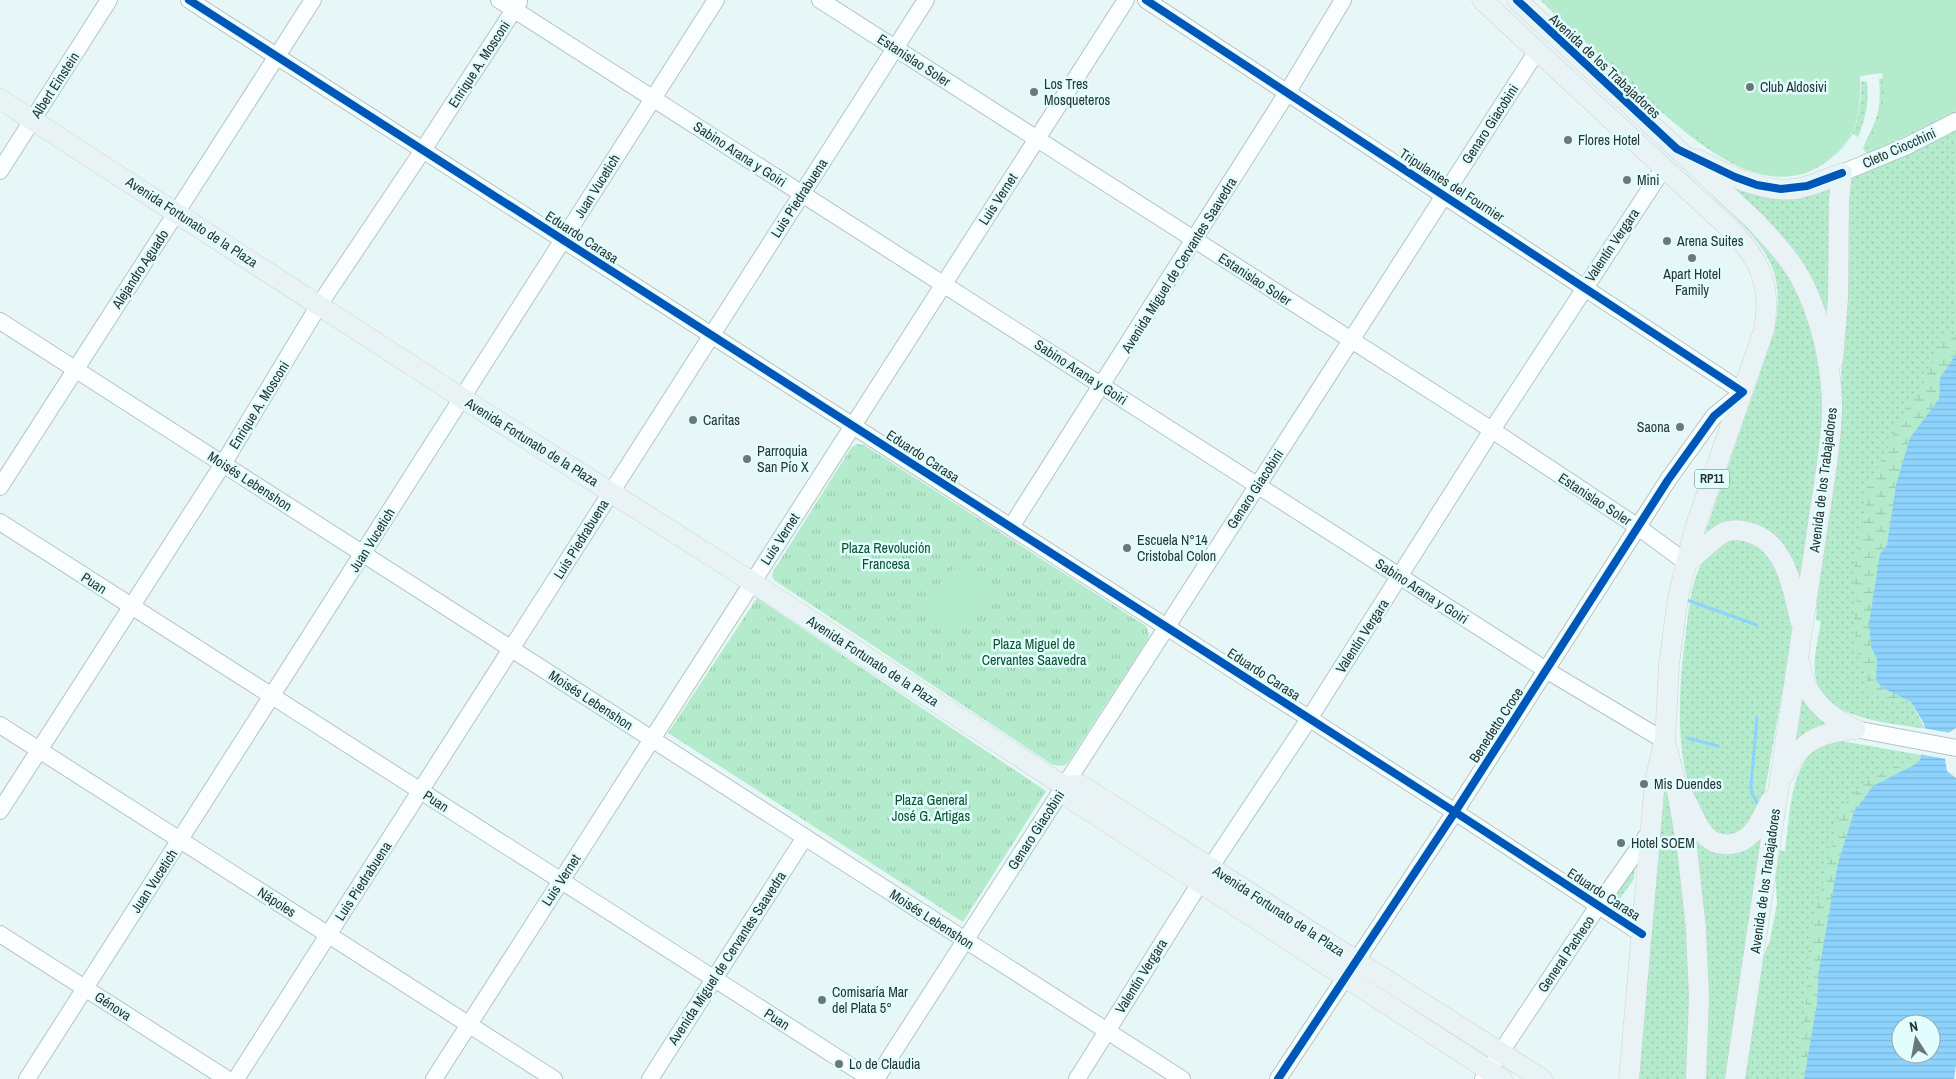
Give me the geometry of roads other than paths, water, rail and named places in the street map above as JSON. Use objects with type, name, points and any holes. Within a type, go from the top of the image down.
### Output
[{"type":"main road","name":"RP11","points":[[1482,0],[1742,242],[1759,266],[1764,279],[1767,303],[1764,330],[1695,528],[1678,598],[1673,635],[1665,741],[1675,779],[1687,848],[1696,929],[1699,1004],[1696,1079]]},
{"type":"main road","name":"Avenida de los Trabajadores","points":[[1517,0],[1756,222],[1789,260],[1801,279],[1818,322],[1826,353],[1831,387],[1827,464],[1735,1079]]},
{"type":"main road","name":"Avenida Fortunato de la Plaza","points":[[0,99],[462,398],[752,582],[1064,786],[1071,800],[1356,960],[1542,1079]]},
{"type":"main road","points":[[1677,149],[1735,177],[1768,187],[1794,189],[1842,173],[1839,200],[1838,298],[1831,387]]},
{"type":"main road","points":[[1686,564],[1725,532],[1738,530],[1760,537],[1778,554],[1788,575],[1802,632]]},
{"type":"main road","points":[[1799,652],[1803,678],[1812,696],[1832,717],[1855,729]]},
{"type":"main road","points":[[1675,779],[1702,832],[1711,840],[1724,844],[1738,843],[1749,838],[1795,754],[1809,741],[1827,733],[1855,729]]},
{"type":"main road","points":[[1629,1079],[1655,780],[1665,741]]},
{"type":"main road","name":"Avenida Fortunato de la Plaza","points":[[1205,875],[1345,977],[1491,1076]]},
{"type":"street","name":"Albert Einstein","points":[[0,171],[109,0]]},
{"type":"street","name":"Eduardo Carasa","points":[[189,0],[1012,527],[1642,934]]},
{"type":"street","name":"Alejandro Aguado","points":[[0,487],[313,0]]},
{"type":"street","name":"Sabino Arana y Goiri","points":[[499,0],[517,5],[653,98],[802,194],[1546,670],[1665,741]]},
{"type":"street","name":"Juan Vucetich","points":[[27,1079],[181,841],[716,0]]},
{"type":"street","name":"Estanislao Soler","points":[[820,0],[1492,430],[1638,527],[1686,564]]},
{"type":"street","name":"Luis Piedrabuena","points":[[236,1079],[926,0]]},
{"type":"street","name":"Luis Vernet","points":[[434,1079],[1126,0]]},
{"type":"street","name":"Tripulantes del Fournier","points":[[1146,0],[1445,194],[1743,392]]},
{"type":"street","name":"Avenida Miguel de Cervantes Saavedra","points":[[1012,527],[1287,93],[1343,0]]},
{"type":"street","name":"Enrique A. Mosconi","points":[[0,811],[222,464],[319,306],[517,5]]},
{"type":"street","name":"Genaro Giacobini","points":[[876,1079],[1537,51]]},
{"type":"street","name":"Cleto Ciocchini","points":[[1842,173],[1907,146],[1956,121]]},
{"type":"street","name":"Valentín Vergara","points":[[1077,1079],[1205,875],[1309,718],[1584,287],[1663,168]]},
{"type":"street","name":"Moisés Lebenshon","points":[[0,321],[1182,1079]]},
{"type":"street","name":"Benedetto Croce","points":[[1278,1079],[1455,812],[1668,480],[1714,416],[1743,392]]},
{"type":"street","name":"Puan","points":[[0,522],[871,1079]]},
{"type":"street","name":"Nápoles","points":[[0,725],[554,1079]]},
{"type":"street","points":[[1855,729],[1952,747]]},
{"type":"street","name":"General Pacheco","points":[[1491,1076],[1500,1052],[1651,830]]},
{"type":"street","name":"Avenida Miguel de Cervantes Saavedra","points":[[650,1079],[805,837]]},
{"type":"street","name":"Génova","points":[[0,934],[227,1079]]},
{"type":"water","points":[[1956,354],[1956,728],[1947,734],[1945,759],[1947,771],[1956,778],[1956,1064],[1954,1079],[1804,1079],[1817,1003],[1819,970],[1838,863],[1854,812],[1873,786],[1920,760],[1925,730],[1924,724],[1911,702],[1885,689],[1876,681],[1877,660],[1871,646],[1869,623],[1880,554],[1887,545],[1896,485],[1910,438],[1939,399],[1940,378]]},
{"type":"waterway","points":[[1684,599],[1757,625]]},
{"type":"waterway","points":[[1757,717],[1751,786],[1752,794],[1759,806]]},
{"type":"waterway","points":[[1687,738],[1718,746]]},
{"type":"place","name":"Club Aldosivi","points":[[1750,87]]},
{"type":"place","name":"Los Tres Mosqueteros","points":[[1034,92]]},
{"type":"place","name":"Flores Hotel","points":[[1568,140]]},
{"type":"place","name":"Mini","points":[[1627,180]]},
{"type":"place","name":"Arena Suites","points":[[1667,241]]},
{"type":"place","name":"Apart Hotel Family","points":[[1692,258]]},
{"type":"place","name":"Caritas","points":[[693,420]]},
{"type":"place","name":"Saona","points":[[1680,427]]},
{"type":"place","name":"Parroquia San Pío X","points":[[747,459]]},
{"type":"place","name":"Escuela N°14 Cristobal Colon","points":[[1127,548]]},
{"type":"place","name":"Mis Duendes","points":[[1644,784]]},
{"type":"place","name":"Hotel SOEM","points":[[1621,843]]},
{"type":"place","name":"Comisaría Mar del Plata 5°","points":[[822,1000]]},
{"type":"place","name":"Lo de Claudia","points":[[839,1064]]},
{"type":"park label","name":"Plaza Revolución Francesa","points":[[886,556]]},
{"type":"park label","name":"Plaza Miguel de Cervantes Saavedra","points":[[1034,652]]},
{"type":"park label","name":"Plaza General José G. Artigas","points":[[931,808]]}]
